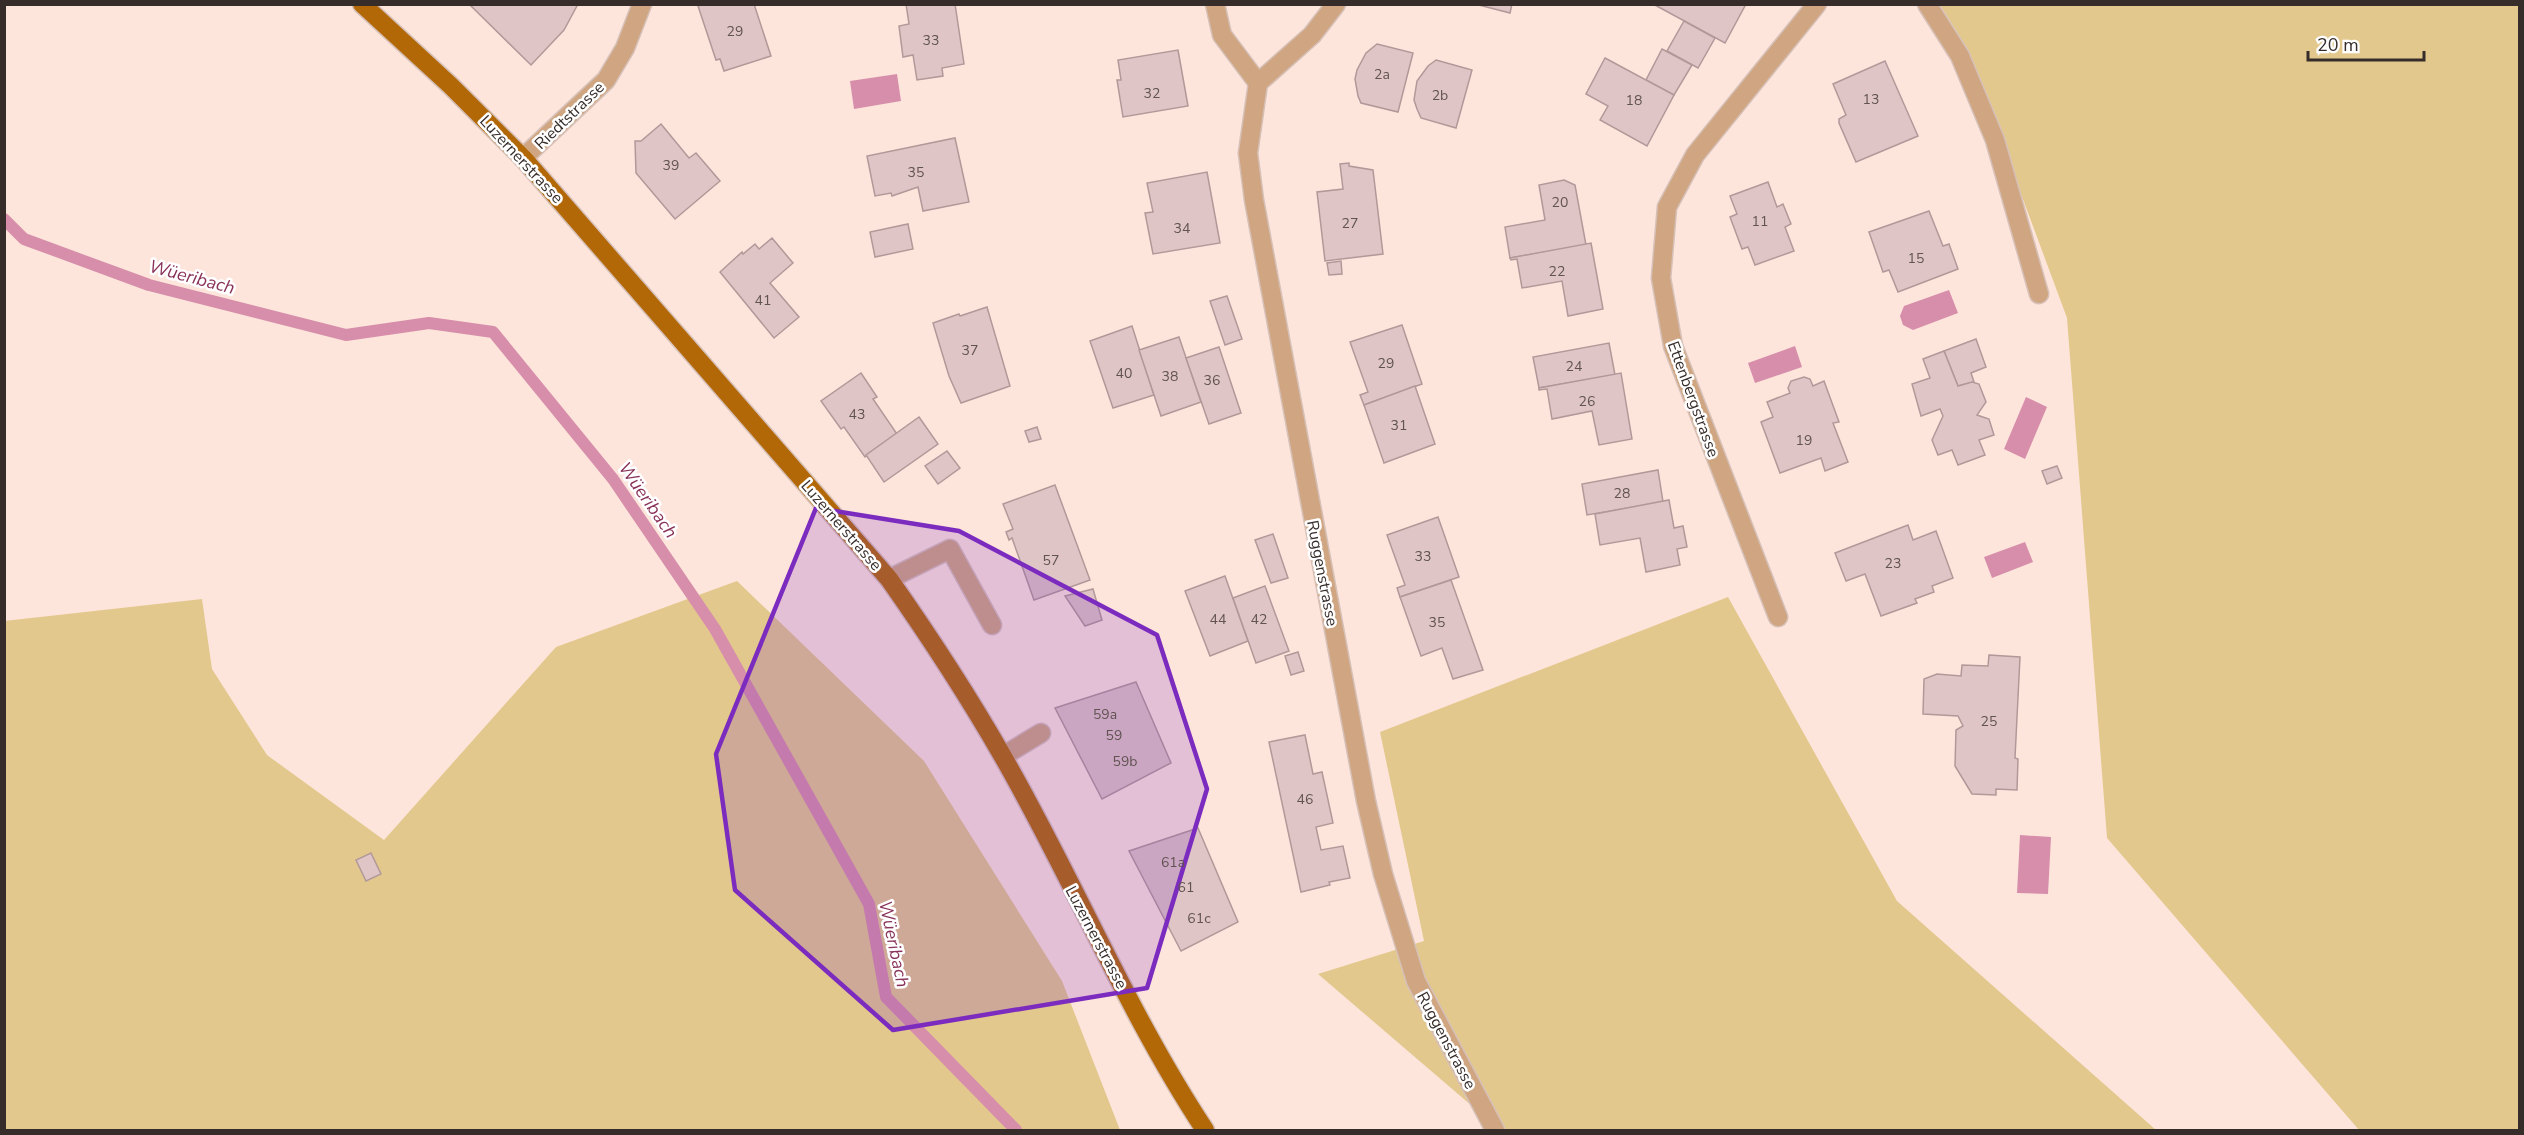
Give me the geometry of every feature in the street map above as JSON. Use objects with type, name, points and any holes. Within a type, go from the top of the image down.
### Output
[{"type":"main road","name":"Luzernerstrasse","points":[[363,4],[452,86],[523,158],[889,579],[937,648],[1002,756],[1123,986],[1205,1131]]},
{"type":"street","name":"Riedtstrasse","points":[[523,158],[606,80],[625,48],[642,4]]},
{"type":"street","points":[[1215,4],[1222,35],[1258,83],[1311,35],[1336,4]]},
{"type":"street","name":"Ettenbergstrasse","points":[[1778,617],[1673,346],[1661,278],[1667,207],[1695,155],[1817,4]]},
{"type":"street","points":[[1927,4],[1960,56],[1995,140],[2038,294]]},
{"type":"street","name":"Ruggenstrasse","points":[[1258,83],[1248,153],[1254,200],[1366,801],[1383,874],[1416,981],[1495,1131]]},
{"type":"street","points":[[889,579],[950,549],[992,625]]},
{"type":"street","points":[[1002,756],[1041,734]]},
{"type":"highlighted area","points":[[816,508],[959,531],[1157,635],[1207,789],[1147,988],[893,1030],[735,890],[716,754]]},
{"type":"shaded area","points":[[1940,5],[2519,5],[2519,1130],[2359,1130],[2107,838],[2067,318],[1967,48]]},
{"type":"shaded area","points":[[897,74],[901,101],[854,109],[850,81]]},
{"type":"shaded area","points":[[1949,290],[1958,313],[1913,330],[1903,325],[1900,316],[1904,306]]},
{"type":"shaded area","points":[[1795,346],[1802,367],[1755,383],[1748,363]]},
{"type":"shaded area","points":[[2026,397],[2047,407],[2025,459],[2004,449]]},
{"type":"shaded area","points":[[2025,542],[2033,562],[1992,578],[1984,557]]},
{"type":"shaded area","points":[[737,581],[924,761],[1062,981],[1120,1130],[5,1130],[4,621],[202,599],[212,669],[267,755],[384,840],[556,647]]},
{"type":"shaded area","points":[[1728,597],[1897,901],[2156,1130],[1500,1130],[1318,974],[1424,941],[1380,732]]},
{"type":"shaded area","points":[[2020,835],[2051,837],[2048,894],[2017,893]]},
{"type":"building","points":[[469,4],[578,4],[564,30],[531,65]]},
{"type":"building","points":[[754,4],[771,56],[724,71],[720,59],[716,60],[698,6]]},
{"type":"building","points":[[906,4],[955,4],[964,64],[942,68],[943,76],[917,80],[913,55],[903,57],[899,26],[909,24]]},
{"type":"building","points":[[1475,4],[1512,4],[1510,13]]},
{"type":"building","points":[[1653,4],[1746,4],[1725,43]]},
{"type":"building","points":[[1684,21],[1715,38],[1698,68],[1667,51]]},
{"type":"building","points":[[1377,44],[1413,53],[1398,112],[1361,103],[1358,96],[1355,79],[1357,70],[1366,53]]},
{"type":"building","points":[[1662,49],[1692,65],[1674,95],[1646,80]]},
{"type":"building","points":[[1178,50],[1188,106],[1123,117],[1117,80],[1121,80],[1118,60]]},
{"type":"building","points":[[1605,58],[1674,95],[1647,146],[1600,120],[1608,106],[1586,94]]},
{"type":"building","points":[[1436,60],[1472,70],[1456,128],[1421,118],[1414,100],[1417,81],[1428,66]]},
{"type":"building","points":[[1885,61],[1918,136],[1856,162],[1839,123],[1839,119],[1846,115],[1833,84]]},
{"type":"building","points":[[661,124],[689,158],[696,153],[720,181],[675,219],[636,173],[635,141],[641,141]]},
{"type":"building","points":[[955,138],[969,202],[923,211],[918,187],[892,196],[891,193],[875,196],[867,156]]},
{"type":"building","points":[[1349,163],[1349,166],[1373,170],[1383,254],[1325,261],[1317,192],[1343,189],[1340,164]]},
{"type":"building","points":[[1207,172],[1220,243],[1153,254],[1145,213],[1153,212],[1147,183]]},
{"type":"building","points":[[1564,180],[1575,185],[1586,245],[1510,258],[1505,227],[1545,220],[1539,185]]},
{"type":"building","points":[[1768,182],[1777,207],[1783,204],[1791,224],[1785,227],[1794,251],[1755,265],[1748,247],[1742,249],[1730,217],[1737,214],[1730,196]]},
{"type":"building","points":[[1929,211],[1943,246],[1949,244],[1958,269],[1898,292],[1889,270],[1883,272],[1869,232]]},
{"type":"building","points":[[908,224],[913,249],[875,257],[870,232]]},
{"type":"building","points":[[772,238],[793,263],[770,283],[799,317],[774,338],[720,272],[742,252],[743,254],[755,244],[759,249]]},
{"type":"building","points":[[1591,243],[1603,309],[1568,316],[1562,281],[1522,288],[1517,259],[1511,260],[1510,258]]},
{"type":"building","points":[[1341,261],[1342,274],[1329,275],[1327,263]]},
{"type":"building","points":[[1227,296],[1242,339],[1225,345],[1210,301]]},
{"type":"building","points":[[987,307],[1010,386],[961,403],[949,376],[933,323]]},
{"type":"building","points":[[1402,325],[1422,384],[1364,405],[1360,395],[1368,392],[1350,342]]},
{"type":"building","points":[[1132,326],[1154,395],[1113,408],[1090,341]]},
{"type":"building","points":[[1179,337],[1201,402],[1161,416],[1139,350]]},
{"type":"building","points":[[1976,339],[1986,367],[1971,373],[1974,382],[1958,386],[1944,351]]},
{"type":"building","points":[[1609,343],[1615,375],[1539,388],[1533,357]]},
{"type":"building","points":[[1219,347],[1241,413],[1209,424],[1186,358]]},
{"type":"building","points":[[1944,351],[1958,386],[1972,382],[1979,384],[1986,402],[1977,415],[1989,419],[1994,435],[1979,440],[1985,455],[1958,465],[1952,450],[1938,455],[1932,440],[1943,416],[1940,409],[1921,416],[1912,384],[1930,378],[1923,359]]},
{"type":"building","points":[[861,373],[877,397],[873,399],[897,434],[865,457],[844,427],[841,429],[821,401]]},
{"type":"building","points":[[1621,373],[1632,439],[1599,445],[1592,411],[1552,419],[1547,389],[1539,390],[1539,388]]},
{"type":"building","points":[[1804,377],[1810,379],[1813,386],[1824,381],[1839,422],[1833,423],[1848,462],[1825,471],[1821,458],[1780,473],[1761,422],[1773,417],[1767,402],[1790,393],[1788,388],[1791,381]]},
{"type":"building","points":[[1415,386],[1435,444],[1384,463],[1364,405]]},
{"type":"building","points":[[919,417],[938,444],[884,482],[866,455]]},
{"type":"building","points":[[1037,427],[1041,439],[1029,442],[1025,431]]},
{"type":"building","points":[[947,451],[960,468],[938,484],[925,466]]},
{"type":"building","points":[[2057,466],[2062,478],[2047,484],[2042,471]]},
{"type":"building","points":[[1658,470],[1663,502],[1587,515],[1582,484]]},
{"type":"building","points":[[1055,485],[1090,580],[1034,600],[1012,538],[1009,540],[1006,532],[1013,529],[1003,504]]},
{"type":"building","points":[[1669,500],[1674,528],[1683,526],[1687,547],[1677,549],[1680,565],[1646,572],[1640,538],[1600,545],[1595,514]]},
{"type":"building","points":[[1438,517],[1459,577],[1400,597],[1397,588],[1405,585],[1387,535]]},
{"type":"building","points":[[1908,525],[1913,540],[1936,531],[1953,578],[1932,586],[1934,592],[1915,599],[1917,603],[1881,616],[1865,574],[1846,581],[1835,553]]},
{"type":"building","points":[[1273,534],[1288,578],[1271,583],[1255,540]]},
{"type":"building","points":[[1225,576],[1248,641],[1210,656],[1185,591]]},
{"type":"building","points":[[1451,580],[1483,670],[1453,679],[1442,648],[1421,656],[1400,597]]},
{"type":"building","points":[[1265,586],[1289,651],[1256,663],[1233,598]]},
{"type":"building","points":[[1093,589],[1102,620],[1085,626],[1065,596]]},
{"type":"building","points":[[1298,652],[1304,671],[1291,675],[1285,656]]},
{"type":"building","points":[[1989,655],[2020,657],[2015,758],[2018,759],[2017,790],[1996,789],[1996,795],[1972,794],[1955,766],[1956,730],[1963,726],[1958,716],[1923,714],[1924,679],[1937,674],[1961,676],[1962,665],[1988,666]]},
{"type":"building","points":[[1136,682],[1171,763],[1102,799],[1055,708]]},
{"type":"building","points":[[1305,735],[1313,774],[1322,772],[1333,823],[1316,827],[1321,850],[1343,846],[1350,878],[1329,882],[1330,885],[1301,892],[1269,742]]},
{"type":"building","points":[[1198,828],[1238,922],[1181,951],[1129,851]]},
{"type":"building","points":[[371,853],[381,874],[366,881],[356,860]]},
{"type":"waterway","name":"Wüeribach","points":[[4,219],[24,239],[149,285],[346,335],[429,323],[493,332],[613,479],[715,629],[869,904],[886,997],[1016,1130]]}]
